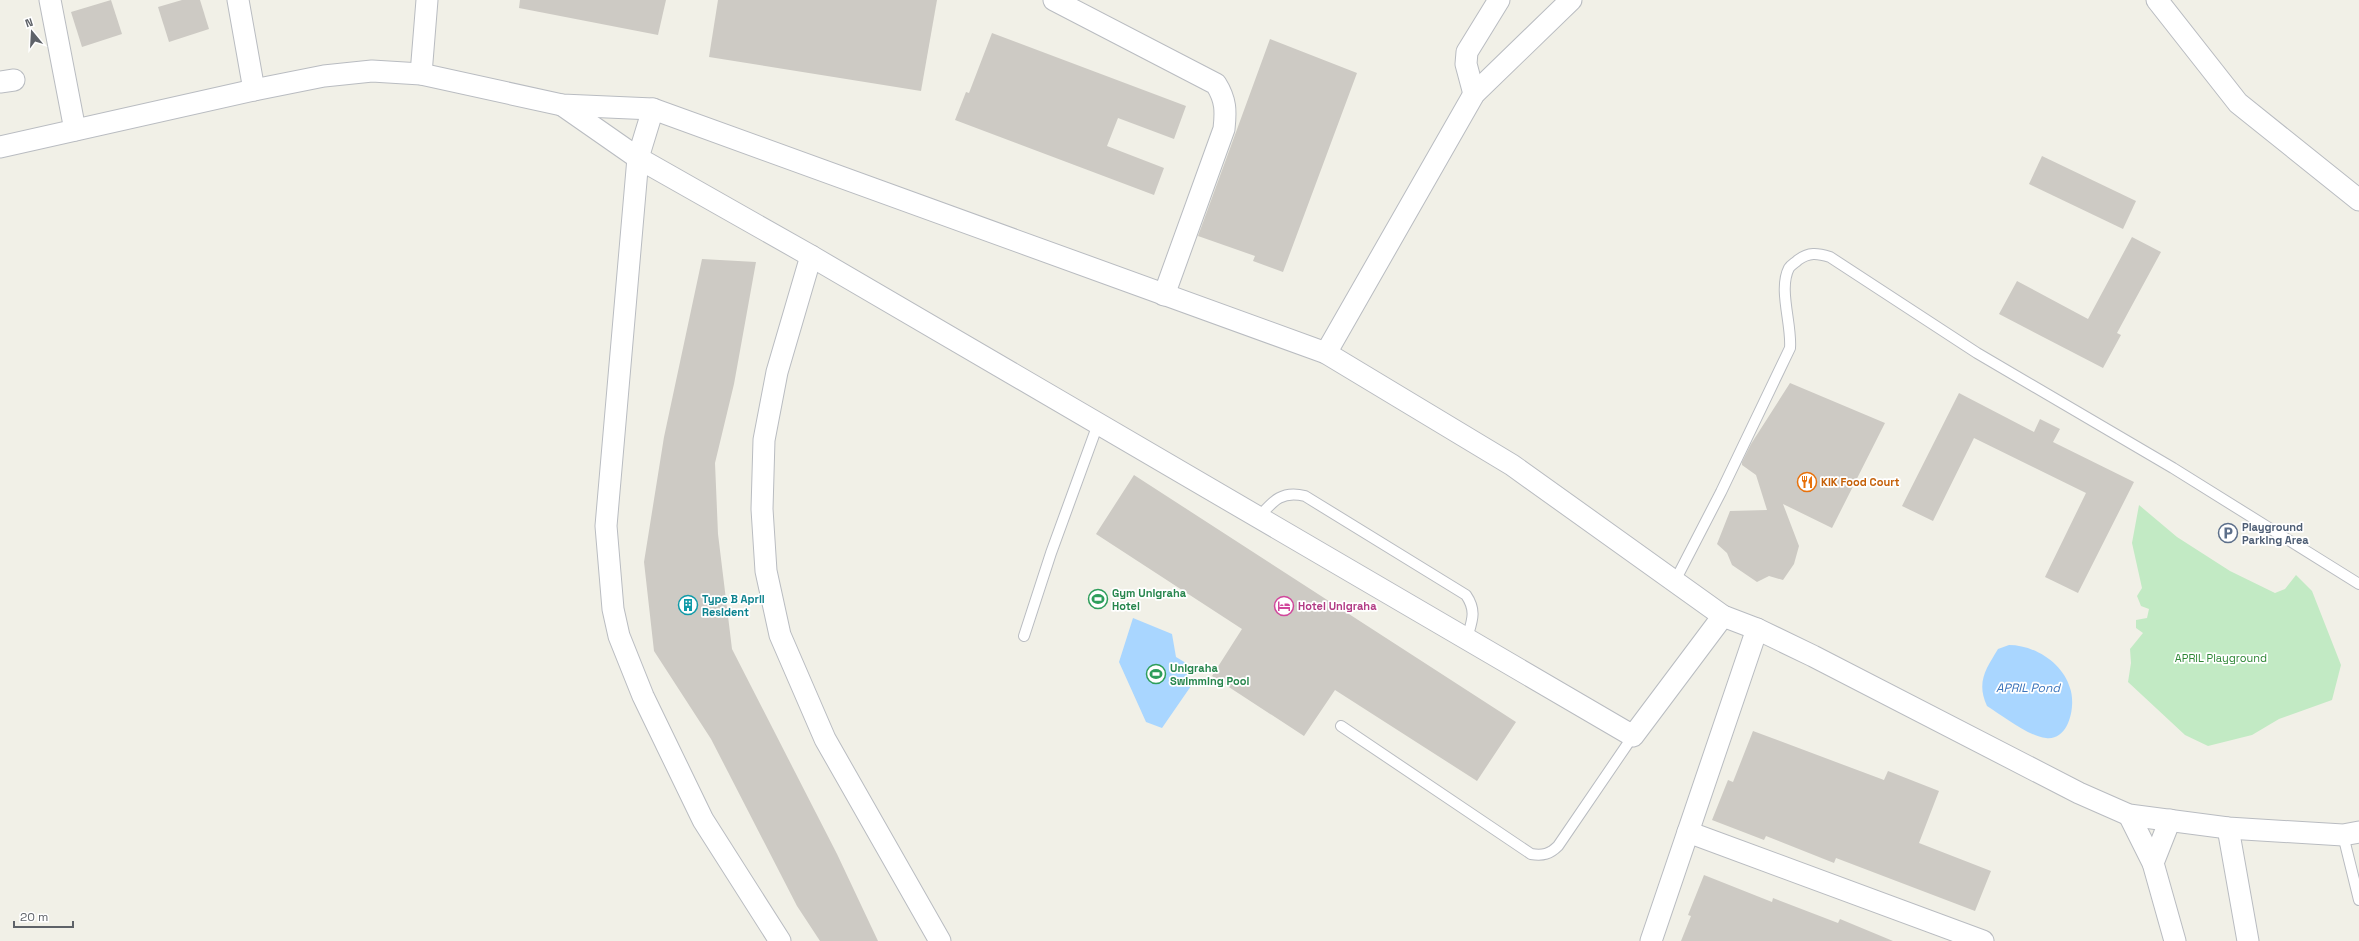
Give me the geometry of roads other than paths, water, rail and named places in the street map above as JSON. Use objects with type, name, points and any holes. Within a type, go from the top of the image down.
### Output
[{"type":"street","points":[[50,0],[75,130]]},
{"type":"street","points":[[238,0],[254,90]]},
{"type":"street","points":[[421,74],[427,0]]},
{"type":"street","points":[[1054,0],[1216,84],[1223,95],[1227,109],[1224,130],[1164,295]]},
{"type":"street","points":[[1474,94],[1466,64],[1467,52],[1499,0]]},
{"type":"street","points":[[1326,353],[1474,94],[1571,0]]},
{"type":"street","points":[[2157,0],[2238,103],[2359,200]]},
{"type":"street","points":[[0,146],[254,90],[324,76],[372,71],[421,74],[562,105],[653,109],[1326,353],[1512,465],[1723,616],[1757,629],[2079,793],[2129,815],[2228,828],[2351,834]]},
{"type":"street","points":[[562,105],[638,158],[811,256],[1634,736],[1723,616]]},
{"type":"street","points":[[653,109],[638,158],[606,526],[613,609],[619,636],[644,696],[703,820],[780,941]]},
{"type":"street","points":[[811,256],[777,372],[764,440],[762,509],[766,571],[780,636],[825,739],[940,941]]},
{"type":"street","points":[[1651,941],[1757,629]]},
{"type":"street","points":[[2129,815],[2153,863],[2175,941]]},
{"type":"street","points":[[2153,863],[2170,820]]},
{"type":"street","points":[[2228,828],[2248,941]]},
{"type":"street","points":[[1688,832],[1983,941]]},
{"type":"lane","points":[[1674,581],[1721,492],[1790,348],[1791,339],[1785,286],[1789,267],[1806,254],[1819,253],[1830,257],[1977,354],[2173,468],[2359,584]]},
{"type":"lane","points":[[1024,636],[1051,553],[1098,424]]},
{"type":"lane","points":[[1259,516],[1276,498],[1286,494],[1304,496],[1466,595],[1472,605],[1474,614],[1467,638]]},
{"type":"lane","points":[[1341,726],[1531,854],[1540,856],[1551,853],[1558,846],[1634,736]]},
{"type":"lane","points":[[2351,834],[2359,900]]},
{"type":"water","name":"Unigraha Swimming Pool","points":[[1133,618],[1172,634],[1176,657],[1186,663],[1191,686],[1162,728],[1146,722],[1119,662]]},
{"type":"water","name":"APRIL Pond","points":[[2009,645],[2028,648],[2046,657],[2054,663],[2066,679],[2072,695],[2072,703],[2069,720],[2066,728],[2061,734],[2046,738],[2031,734],[1987,706],[1982,690],[1982,683],[1986,669],[1998,649]]},
{"type":"place","name":"KIK Food Court","points":[[1807,482]]},
{"type":"place","name":"Playground Parking Area","points":[[2228,533]]},
{"type":"place","name":"Gym Unigraha Hotel","points":[[1098,599]]},
{"type":"place","name":"Type B April Resident","points":[[688,605]]},
{"type":"place","name":"Hotel Unigraha","points":[[1284,606]]},
{"type":"place","name":"Unigraha Swimming Pool","points":[[1156,674]]},
{"type":"park label","name":"APRIL Playground","points":[[2221,658]]}]
